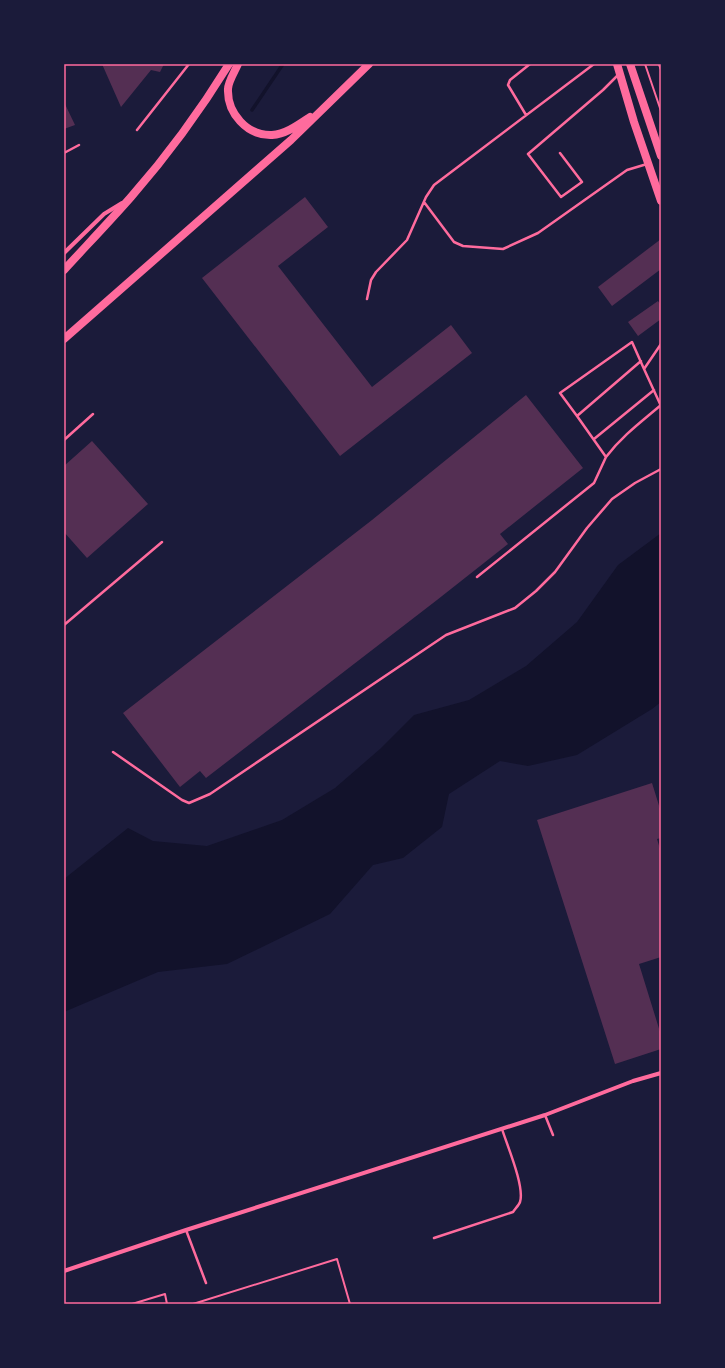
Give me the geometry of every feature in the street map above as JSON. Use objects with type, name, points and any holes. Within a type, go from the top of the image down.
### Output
[{"type":"main road","points":[[64,270],[131,197],[169,151],[215,86],[228,64]]},
{"type":"main road","points":[[238,64],[228,88],[229,103],[236,117],[246,127],[258,133],[272,135],[287,132],[326,107]]},
{"type":"main road","points":[[64,338],[291,140],[369,64]]},
{"type":"main road","points":[[617,64],[648,164],[661,200]]},
{"type":"main road","points":[[630,64],[661,156]]},
{"type":"street","points":[[64,253],[104,214],[131,197]]},
{"type":"street","points":[[64,1271],[186,1230],[545,1115],[661,1073]]},
{"type":"lane","points":[[137,130],[189,64]]},
{"type":"lane","points":[[526,115],[508,86],[510,80],[530,64]]},
{"type":"lane","points":[[368,299],[372,280],[376,272],[407,240],[424,202],[434,185],[594,64]]},
{"type":"lane","points":[[560,153],[582,182],[561,197],[528,154],[603,90],[630,64]]},
{"type":"lane","points":[[659,64],[661,69]]},
{"type":"lane","points":[[64,153],[79,145]]},
{"type":"lane","points":[[424,202],[454,242],[464,246],[503,249],[538,233],[627,170],[648,164]]},
{"type":"lane","points":[[477,577],[594,483],[606,457],[616,444],[661,406],[632,342],[560,393],[606,457]]},
{"type":"lane","points":[[644,369],[661,344]]},
{"type":"lane","points":[[577,416],[641,361]]},
{"type":"lane","points":[[594,440],[654,390]]},
{"type":"lane","points":[[64,440],[93,414]]},
{"type":"lane","points":[[112,752],[182,800],[189,803],[210,794],[446,634],[515,608],[536,592],[555,572],[587,528],[612,499],[661,469]]},
{"type":"lane","points":[[64,625],[162,542]]},
{"type":"lane","points":[[545,1115],[553,1135]]},
{"type":"lane","points":[[434,1238],[513,1212],[520,1202],[518,1177],[502,1129]]},
{"type":"lane","points":[[186,1230],[206,1283]]},
{"type":"path","points":[[646,64],[661,111]]},
{"type":"path","points":[[193,1304],[337,1259],[350,1304]]},
{"type":"path","points":[[132,1304],[165,1294],[167,1304]]},
{"type":"shaded area","points":[[661,533],[661,702],[577,755],[528,766],[500,761],[449,794],[442,827],[403,858],[373,865],[330,914],[227,964],[158,972],[64,1012],[64,879],[128,828],[153,841],[207,846],[282,820],[335,788],[380,749],[414,715],[469,700],[526,666],[577,622],[618,565]]},
{"type":"building","points":[[102,64],[164,64],[160,72],[151,70],[121,107]]},
{"type":"building","points":[[64,102],[75,125],[64,129]]},
{"type":"building","points":[[305,197],[328,227],[278,266],[372,387],[451,325],[472,353],[340,456],[202,278]]},
{"type":"building","points":[[661,239],[661,269],[612,306],[598,287]]},
{"type":"building","points":[[658,301],[661,305],[661,319],[638,336],[628,322]]},
{"type":"building","points":[[526,395],[583,468],[500,534],[508,544],[206,778],[200,771],[180,787],[123,713],[372,520]]},
{"type":"building","points":[[92,441],[148,504],[87,558],[64,532],[64,466]]},
{"type":"building","points":[[652,783],[661,812],[661,838],[657,839],[661,852],[661,957],[639,964],[661,1035],[661,1049],[615,1064],[537,820]]},
{"type":"waterway","points":[[252,110],[283,64]]}]
